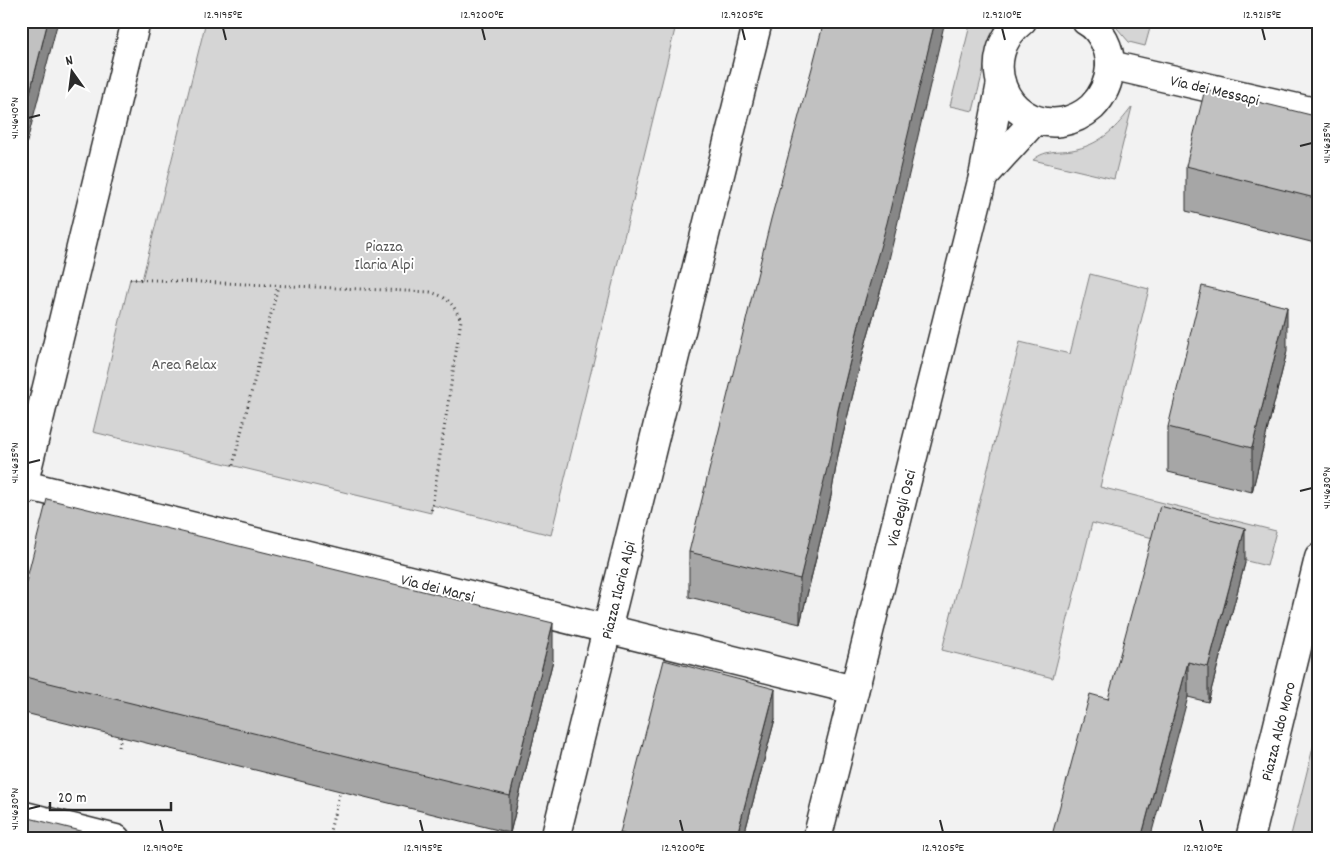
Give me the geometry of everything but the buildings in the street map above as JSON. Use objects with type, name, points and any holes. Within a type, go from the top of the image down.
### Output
[{"type":"street","points":[[22,487],[136,21]]},
{"type":"street","name":"Piazza Ilaria Alpi","points":[[555,839],[758,21]]},
{"type":"street","points":[[1014,24],[999,54],[998,69],[1000,83],[1008,99],[1019,111],[1034,120],[1052,123],[1071,120],[1087,112],[1100,99],[1108,83],[1110,65],[1107,49],[1100,35],[1086,21]]},
{"type":"street","name":"Via dei Messapi","points":[[1110,65],[1319,113]]},
{"type":"street","name":"Via degli Osci","points":[[817,839],[983,177],[1000,83]]},
{"type":"street","name":"Via degli Osci","points":[[983,177],[1034,120]]},
{"type":"street","name":"Via dei Marsi","points":[[22,487],[854,690]]},
{"type":"street","name":"Piazza Aldo Moro","points":[[1250,839],[1309,645],[1319,558]]},
{"type":"street","points":[[21,815],[116,839]]},
{"type":"path","points":[[130,279],[430,292],[440,295],[453,304],[461,320],[431,513]]},
{"type":"path","points":[[233,464],[278,286]]},
{"type":"path","points":[[119,747],[121,737]]},
{"type":"path","points":[[328,839],[340,791]]},
{"type":"green space","name":"Piazza Ilaria Alpi","points":[[206,21],[677,21],[551,535],[432,505],[431,513],[93,432],[130,279],[142,280]]},
{"type":"green space","points":[[971,21],[993,24],[996,31],[991,40],[973,111],[950,106]]},
{"type":"green space","points":[[1111,21],[1152,21],[1145,46],[1129,42]]},
{"type":"green space","points":[[1132,107],[1114,179],[1033,160],[1044,154],[1077,149],[1094,143],[1115,127]]},
{"type":"green space","points":[[1090,274],[1149,289],[1100,487],[1276,531],[1267,566],[1092,523],[1053,678],[942,650],[1020,342],[1070,354]]},
{"type":"green space","points":[[1319,724],[1319,839],[1290,839]]},
{"type":"park label","name":"Area Relax","points":[[184,363]]}]
